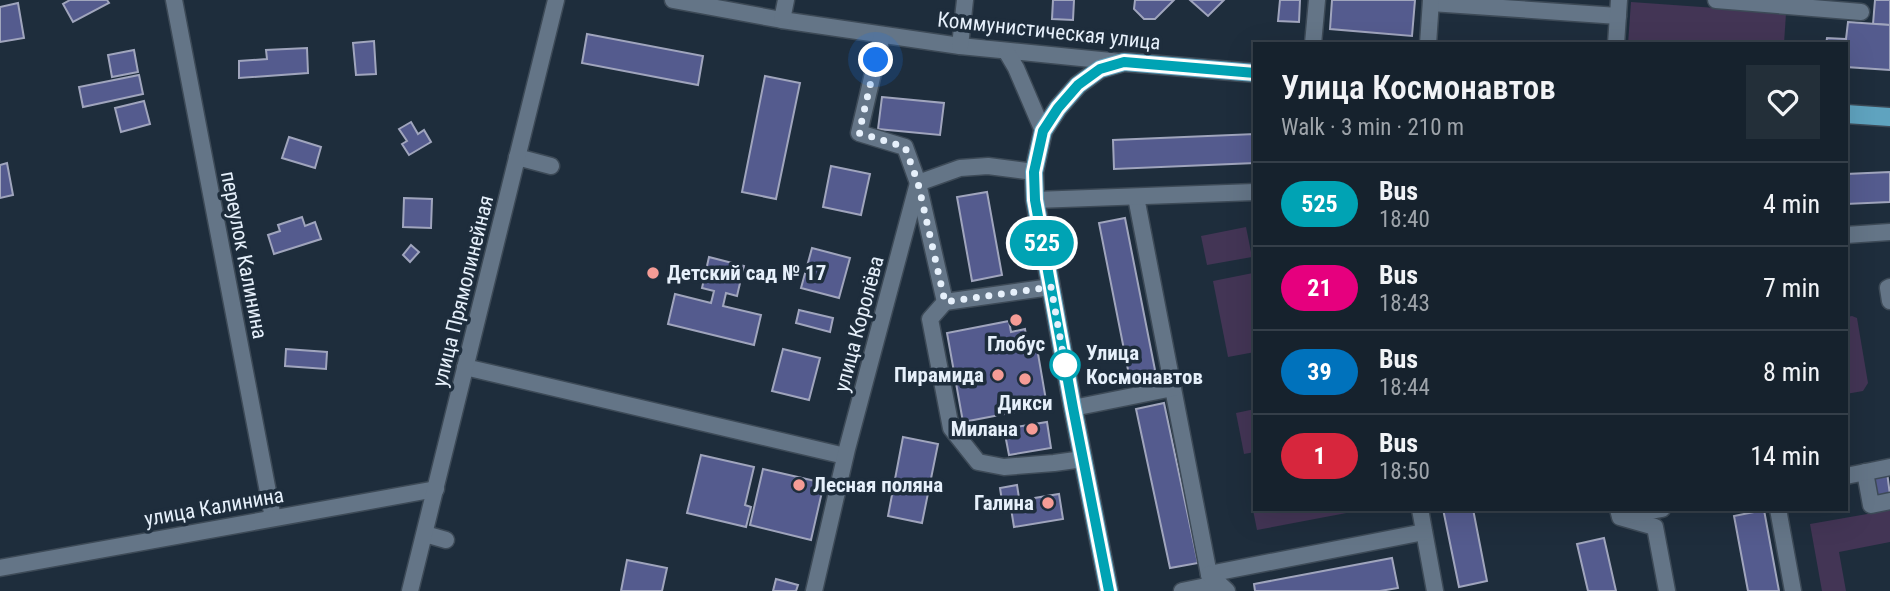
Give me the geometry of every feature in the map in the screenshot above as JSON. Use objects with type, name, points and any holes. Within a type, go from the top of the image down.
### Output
[{"type":"main road","name":"Коммунистическая улица","points":[[1124,62],[1253,72]]},
{"type":"main road","points":[[1109,591],[1035,200],[1034,172],[1043,131],[1058,108],[1078,85],[1100,69],[1124,62]]},
{"type":"main road","points":[[1848,114],[1890,117]]},
{"type":"street","name":"переулок Калинина","points":[[174,0],[273,518]]},
{"type":"street","name":"улица Прямолинейная","points":[[410,591],[556,0]]},
{"type":"street","name":"Коммунистическая улица","points":[[673,0],[782,20],[960,46],[1124,62]]},
{"type":"street","points":[[782,20],[786,0]]},
{"type":"street","points":[[960,46],[965,0]]},
{"type":"street","points":[[1313,42],[1317,0]]},
{"type":"street","points":[[1716,0],[1861,12]]},
{"type":"street","points":[[1428,42],[1431,1],[1619,8],[1616,42]]},
{"type":"street","points":[[882,35],[859,133],[905,147],[918,183],[945,302]]},
{"type":"street","points":[[1006,51],[1043,131]]},
{"type":"street","points":[[517,157],[551,166]]},
{"type":"street","points":[[918,183],[960,168],[988,166],[1034,172]]},
{"type":"street","name":"улица Королёва","points":[[814,591],[845,456],[918,183]]},
{"type":"street","points":[[1035,200],[1253,192]]},
{"type":"street","points":[[1136,197],[1211,585],[1182,591]]},
{"type":"street","points":[[1848,235],[1890,232]]},
{"type":"street","points":[[1051,287],[945,302],[929,318],[951,428],[978,462],[1004,467],[1083,459]]},
{"type":"street","points":[[1890,287],[1890,301]]},
{"type":"street","points":[[465,368],[845,456]]},
{"type":"street","points":[[1073,408],[1173,388]]},
{"type":"street","points":[[1848,476],[1890,467]]},
{"type":"street","points":[[1865,472],[1871,505],[1890,501]]},
{"type":"street","name":"улица Калинина","points":[[0,568],[436,489]]},
{"type":"street","points":[[1420,511],[1435,591]]},
{"type":"street","points":[[1619,513],[1640,511]]},
{"type":"street","points":[[1778,511],[1793,591]]},
{"type":"street","points":[[1619,513],[1655,527],[1667,591]]},
{"type":"street","points":[[1209,574],[1424,532]]},
{"type":"street","points":[[425,534],[446,540]]},
{"type":"street","points":[[1209,574],[1227,591]]},
{"type":"shaded area","points":[[1631,2],[1786,13],[1784,42],[1628,42]]},
{"type":"shaded area","points":[[1246,227],[1252,257],[1207,265],[1201,236]]},
{"type":"shaded area","points":[[1253,273],[1253,352],[1228,357],[1213,281]]},
{"type":"shaded area","points":[[1848,317],[1857,318],[1868,383],[1863,391],[1848,394]]},
{"type":"shaded area","points":[[1253,409],[1253,452],[1244,454],[1236,413]]},
{"type":"shaded area","points":[[1890,510],[1890,542],[1839,552],[1846,591],[1822,591],[1810,524]]},
{"type":"shaded area","points":[[1253,511],[1357,511],[1257,530]]},
{"type":"building","points":[[70,0],[107,0],[109,3],[73,22],[63,4]]},
{"type":"building","points":[[1053,0],[1074,0],[1073,20],[1052,19]]},
{"type":"building","points":[[1135,0],[1174,0],[1155,19],[1144,19],[1134,9]]},
{"type":"building","points":[[1190,0],[1224,0],[1208,16]]},
{"type":"building","points":[[1280,0],[1300,0],[1299,22],[1278,21]]},
{"type":"building","points":[[1332,0],[1415,0],[1412,36],[1330,29]]},
{"type":"building","points":[[1875,0],[1890,0],[1890,25],[1873,24]]},
{"type":"building","points":[[18,3],[24,38],[0,42],[0,7]]},
{"type":"building","points":[[1848,22],[1890,25],[1890,70],[1848,67],[1848,42],[1826,42],[1827,38],[1846,39]]},
{"type":"building","points":[[587,34],[703,56],[698,85],[582,63]]},
{"type":"building","points":[[374,41],[376,74],[356,75],[353,43]]},
{"type":"building","points":[[307,48],[308,73],[239,78],[239,61],[267,59],[266,50]]},
{"type":"building","points":[[134,50],[138,72],[112,77],[108,55]]},
{"type":"building","points":[[139,75],[143,94],[83,107],[79,87]]},
{"type":"building","points":[[765,76],[800,83],[776,199],[742,192]]},
{"type":"building","points":[[882,97],[944,103],[940,135],[878,129]]},
{"type":"building","points":[[144,101],[150,124],[121,132],[115,108]]},
{"type":"building","points":[[411,122],[418,134],[424,130],[431,142],[409,155],[402,144],[407,141],[399,129]]},
{"type":"building","points":[[1253,134],[1253,163],[1114,169],[1113,140]]},
{"type":"building","points":[[289,137],[321,147],[315,168],[282,158]]},
{"type":"building","points":[[7,163],[13,195],[0,198],[0,165]]},
{"type":"building","points":[[831,166],[870,174],[861,215],[823,207]]},
{"type":"building","points":[[1890,172],[1890,202],[1848,204],[1848,174]]},
{"type":"building","points":[[987,192],[1002,275],[972,281],[957,197]]},
{"type":"building","points":[[404,198],[432,199],[431,228],[403,227]]},
{"type":"building","points":[[302,217],[305,226],[315,222],[321,239],[274,254],[268,235],[280,231],[278,225]]},
{"type":"building","points":[[1125,218],[1156,375],[1130,380],[1099,223]]},
{"type":"building","points":[[411,245],[419,252],[410,262],[403,255]]},
{"type":"building","points":[[812,248],[850,258],[839,298],[801,288]]},
{"type":"building","points":[[709,257],[744,266],[737,296],[726,293],[723,306],[761,315],[754,345],[668,324],[675,294],[711,303],[714,291],[702,288]]},
{"type":"building","points":[[799,310],[833,318],[830,332],[796,323]]},
{"type":"building","name":"Пирамида","points":[[1009,321],[1011,332],[1025,329],[1027,343],[1036,342],[1047,406],[963,422],[947,333]]},
{"type":"building","points":[[286,349],[327,352],[326,369],[285,366]]},
{"type":"building","points":[[783,349],[820,358],[809,400],[772,391]]},
{"type":"building","points":[[1164,403],[1198,563],[1170,568],[1136,409]]},
{"type":"building","points":[[1047,422],[1051,448],[1009,455],[1004,429]]},
{"type":"building","points":[[903,437],[938,444],[922,523],[888,516]]},
{"type":"building","points":[[701,455],[754,467],[745,505],[751,507],[746,527],[687,513]]},
{"type":"building","name":"Лесная поляна","points":[[763,469],[824,483],[811,540],[750,525]]},
{"type":"building","points":[[1887,472],[1890,495],[1874,498],[1869,475]]},
{"type":"building","points":[[1017,485],[1019,498],[1002,501],[1000,488]]},
{"type":"building","points":[[1059,494],[1063,519],[1014,527],[1010,502]]},
{"type":"building","points":[[1443,511],[1473,511],[1487,581],[1459,587]]},
{"type":"building","points":[[1764,511],[1779,591],[1748,591],[1734,516]]},
{"type":"building","points":[[1604,538],[1616,591],[1588,591],[1577,544]]},
{"type":"building","points":[[1392,558],[1398,588],[1380,591],[1255,591],[1254,584]]},
{"type":"building","points":[[627,560],[667,568],[662,591],[621,591]]},
{"type":"building","points":[[776,579],[798,585],[796,591],[773,591]]},
{"type":"bus line","name":"525","points":[[1109,591],[1035,200],[1034,172],[1043,131],[1078,85],[1100,69],[1124,62],[1253,73]]},
{"type":"place","name":"Детский сад № 17","points":[[653,273]]},
{"type":"place","name":"Глобус","points":[[1016,320]]},
{"type":"place","name":"Улица Космонавтов","points":[[1065,365]]},
{"type":"place","name":"Пирамида","points":[[998,375]]},
{"type":"place","name":"Дикси","points":[[1025,379]]},
{"type":"place","name":"Милана","points":[[1032,429]]},
{"type":"place","name":"Лесная поляна","points":[[799,485]]},
{"type":"place","name":"Галина","points":[[1048,503]]},
{"type":"route","points":[[876,60],[859,133],[905,147],[918,183],[945,302],[1051,287],[1065,365]]}]
